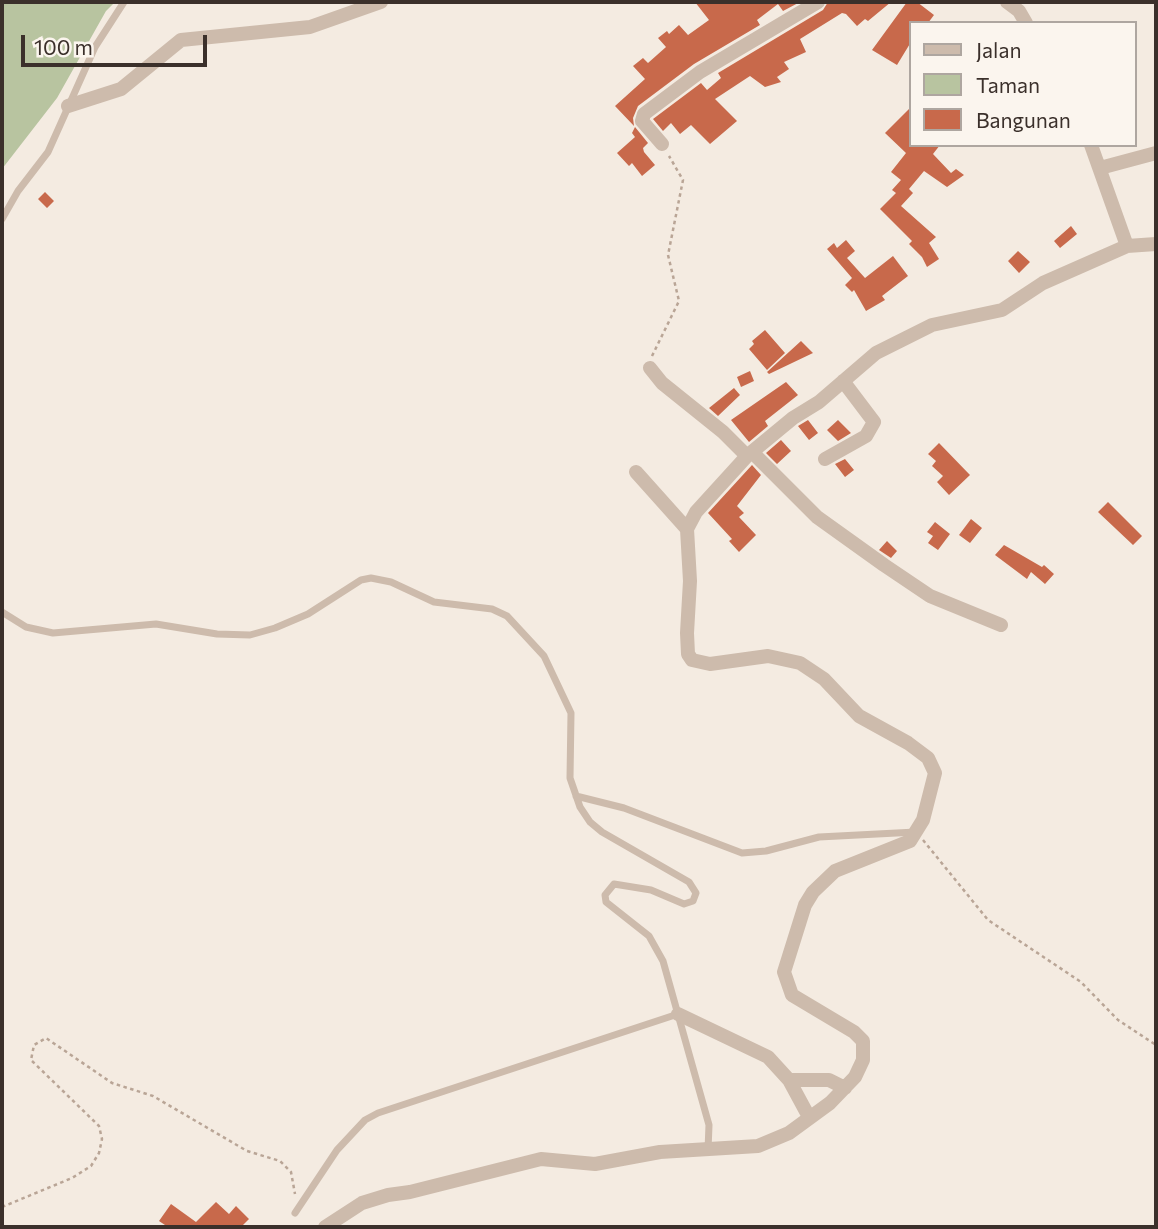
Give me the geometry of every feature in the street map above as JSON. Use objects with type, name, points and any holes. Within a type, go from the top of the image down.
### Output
[{"type":"street","points":[[68,106],[121,89],[181,40],[310,27],[381,2]]},
{"type":"street","points":[[662,144],[641,119],[644,114],[700,72],[818,2]]},
{"type":"street","points":[[1007,2],[1019,11],[1025,21]]},
{"type":"street","points":[[1092,147],[1127,246]]},
{"type":"street","points":[[1100,168],[1156,153]]},
{"type":"street","points":[[325,1227],[342,1214],[375,1199],[541,1159],[595,1164],[660,1152],[758,1146],[779,1139],[845,1088],[855,1077],[863,1060],[863,1041],[854,1032],[792,995],[784,972],[805,905],[823,880],[850,864],[910,841],[917,832],[928,804],[935,773],[928,758],[908,743],[859,716],[824,679],[800,663],[768,656],[710,664],[697,664],[692,660],[688,653],[687,633],[690,581],[687,529],[695,512],[749,454],[876,354],[907,335],[953,318],[1002,310],[1043,283],[1127,246],[1156,244]]},
{"type":"street","points":[[650,368],[662,383],[749,454],[817,517],[930,596],[1001,625]]},
{"type":"street","points":[[825,459],[866,436],[873,427],[873,418],[843,381]]},
{"type":"street","points":[[636,472],[687,529]]},
{"type":"street","points":[[678,1014],[763,1053],[789,1080],[809,1117]]},
{"type":"street","points":[[789,1080],[829,1080],[845,1088]]},
{"type":"lane","points":[[2,219],[18,191],[48,152],[95,47],[124,2]]},
{"type":"lane","points":[[2,612],[26,627],[53,633],[156,624],[217,634],[250,635],[308,614],[361,580],[371,578],[391,582],[434,602],[492,609],[507,616],[544,656],[571,713],[569,770],[576,796],[590,822],[602,832],[694,887],[696,893],[692,901],[684,904],[630,884],[614,884],[605,895],[606,902],[640,927],[656,946],[670,981],[709,1125],[708,1150]]},
{"type":"lane","points":[[576,796],[624,808],[742,853],[766,851],[818,837],[917,832]]},
{"type":"lane","points":[[295,1213],[337,1150],[365,1120],[378,1113],[678,1014]]},
{"type":"path","points":[[650,368],[648,361],[680,301],[668,255],[683,180],[662,144]]},
{"type":"path","points":[[917,832],[988,920],[1081,982],[1118,1020],[1156,1045]]},
{"type":"path","points":[[2,1207],[72,1178],[91,1166],[99,1153],[102,1139],[99,1126],[31,1060],[34,1045],[46,1038],[112,1083],[153,1096],[247,1151],[280,1161],[291,1172],[295,1213]]},
{"type":"green space","points":[[2,2],[115,2],[106,11],[57,98],[2,169]]},
{"type":"building","points":[[695,2],[800,2],[783,11],[778,4],[757,20],[760,25],[694,64],[638,106],[633,118],[634,126],[615,106],[645,79],[633,66],[643,58],[648,63],[666,47],[658,38],[667,31],[669,34],[679,25],[688,35],[709,20]]},
{"type":"building","points":[[828,2],[891,2],[868,21],[865,19],[857,26],[842,13],[800,39],[806,52],[784,62],[789,69],[777,77],[781,82],[765,87],[750,76],[715,99],[737,121],[710,144],[691,125],[680,134],[671,123],[663,131],[653,119],[701,83],[707,90],[721,78],[718,73],[823,10]]},
{"type":"building","points":[[907,2],[917,2],[934,15],[930,21],[909,21],[909,45],[897,65],[872,50]]},
{"type":"building","points":[[909,109],[909,147],[938,147],[933,154],[951,173],[956,169],[964,175],[947,187],[924,171],[909,189],[913,193],[901,206],[936,237],[929,243],[939,259],[927,267],[922,257],[909,244],[912,241],[880,209],[896,193],[892,190],[901,180],[891,172],[906,153],[885,133]]},
{"type":"building","points":[[635,127],[648,143],[643,148],[644,152],[655,165],[642,176],[632,163],[629,166],[617,153],[635,137],[632,133]]},
{"type":"building","points":[[45,192],[54,201],[47,208],[38,199]]},
{"type":"building","points":[[1071,226],[1077,234],[1060,248],[1054,241]]},
{"type":"building","points":[[846,240],[855,251],[847,258],[865,278],[893,256],[908,276],[882,296],[885,300],[866,311],[854,290],[852,292],[845,285],[852,278],[827,249],[834,243],[837,248]]},
{"type":"building","points":[[1018,251],[1030,262],[1019,273],[1008,261]]},
{"type":"building","points":[[765,330],[785,353],[767,370],[749,349],[754,344],[752,341]]},
{"type":"building","points":[[801,341],[813,353],[769,374],[767,372]]},
{"type":"building","points":[[750,371],[754,381],[741,387],[737,377]]},
{"type":"building","points":[[786,382],[798,395],[765,421],[768,426],[749,442],[731,420]]},
{"type":"building","points":[[734,388],[740,395],[718,416],[709,408]]},
{"type":"building","points":[[808,420],[818,433],[809,440],[798,426]]},
{"type":"building","points":[[838,420],[851,433],[838,441],[827,430]]},
{"type":"building","points":[[781,440],[791,451],[777,464],[766,453]]},
{"type":"building","points":[[939,443],[970,475],[949,495],[937,482],[943,476],[932,466],[936,461],[928,454]]},
{"type":"building","points":[[845,459],[854,470],[845,477],[835,464]]},
{"type":"building","points":[[752,465],[761,475],[737,506],[744,513],[739,517],[756,535],[739,552],[729,541],[732,539],[708,513]]},
{"type":"building","points":[[1108,502],[1142,536],[1133,545],[1098,512]]},
{"type":"building","points":[[971,519],[982,528],[970,543],[959,535]]},
{"type":"building","points":[[935,522],[950,534],[938,550],[928,543],[933,536],[927,532]]},
{"type":"building","points":[[887,541],[897,551],[891,558],[879,550]]},
{"type":"building","points":[[1004,545],[1042,567],[1044,565],[1054,574],[1045,584],[1031,572],[1027,579],[995,555]]},
{"type":"building","points":[[216,1202],[229,1214],[236,1206],[249,1219],[241,1227],[168,1227],[159,1221],[171,1204],[196,1222]]}]
